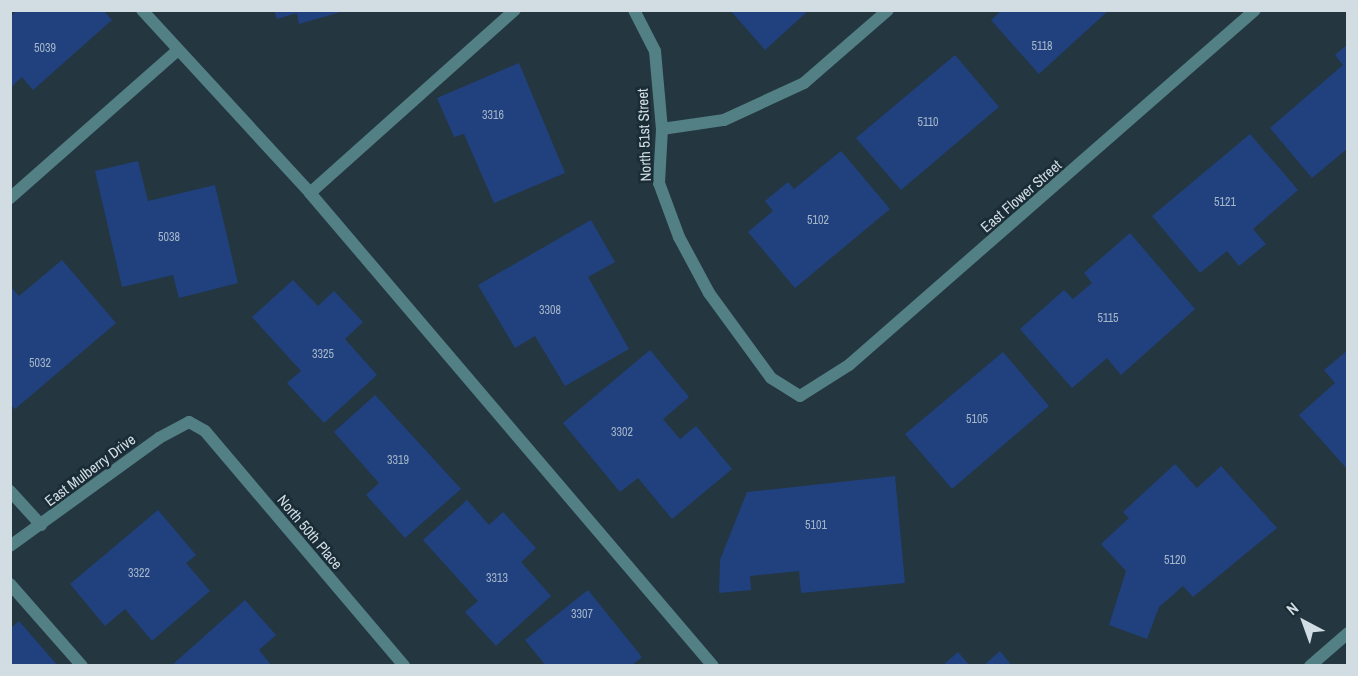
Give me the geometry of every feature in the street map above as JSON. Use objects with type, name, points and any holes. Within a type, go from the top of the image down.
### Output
[{"type":"street","points":[[142,10],[309,193],[713,666]]},
{"type":"street","points":[[309,193],[515,10]]},
{"type":"street","name":"North 51st Street","points":[[634,10],[655,51],[662,129],[659,183],[679,237],[709,293],[771,378],[800,396]]},
{"type":"street","points":[[662,129],[724,120],[804,83],[888,10]]},
{"type":"street","name":"East Flower Street","points":[[800,396],[849,365],[1256,10]]},
{"type":"street","points":[[10,198],[177,51]]},
{"type":"street","name":"East Mulberry Drive","points":[[10,546],[159,438],[189,422]]},
{"type":"street","name":"North 50th Place","points":[[189,422],[205,431],[404,666]]},
{"type":"street","points":[[10,491],[41,525]]},
{"type":"street","points":[[10,584],[81,666]]},
{"type":"street","points":[[1311,666],[1347,633]]},
{"type":"building","points":[[18,10],[103,10],[112,20],[33,90],[22,77],[10,88],[10,17]]},
{"type":"building","points":[[274,10],[344,11],[299,24],[297,13],[277,19]]},
{"type":"building","points":[[730,10],[809,10],[765,50]]},
{"type":"building","points":[[1002,10],[1109,10],[1039,74],[991,20]]},
{"type":"building","points":[[1348,44],[1348,148],[1312,178],[1270,128],[1343,65],[1335,55]]},
{"type":"building","points":[[955,55],[999,107],[901,190],[856,138]]},
{"type":"building","points":[[519,63],[565,173],[494,203],[464,134],[454,137],[437,98]]},
{"type":"building","points":[[1250,134],[1298,190],[1253,229],[1266,244],[1239,266],[1227,251],[1200,273],[1152,216]]},
{"type":"building","points":[[841,151],[890,209],[795,288],[748,232],[773,211],[765,201],[788,182],[794,189]]},
{"type":"building","points":[[138,161],[148,201],[215,185],[238,283],[179,298],[173,275],[122,287],[95,171]]},
{"type":"building","points":[[591,220],[615,262],[588,277],[629,349],[565,386],[535,336],[515,348],[478,285]]},
{"type":"building","points":[[1130,233],[1195,309],[1121,375],[1107,358],[1072,388],[1020,329],[1064,290],[1073,299],[1092,283],[1084,273]]},
{"type":"building","points":[[62,260],[116,323],[15,409],[10,404],[10,286],[19,296]]},
{"type":"building","points":[[293,280],[318,306],[334,291],[363,322],[345,339],[377,375],[324,423],[287,383],[301,371],[252,317]]},
{"type":"building","points":[[650,350],[689,397],[663,419],[680,439],[696,426],[732,469],[672,519],[638,478],[620,492],[563,423]]},
{"type":"building","points":[[1348,350],[1348,470],[1299,415],[1335,383],[1324,370]]},
{"type":"building","points":[[1003,352],[1049,406],[952,489],[905,434]]},
{"type":"building","points":[[375,395],[461,489],[405,538],[366,495],[379,483],[334,432]]},
{"type":"building","points":[[1175,464],[1197,488],[1221,466],[1277,528],[1193,597],[1183,586],[1159,607],[1147,639],[1109,625],[1126,571],[1101,544],[1129,518],[1123,512]]},
{"type":"building","points":[[895,476],[905,583],[801,593],[799,571],[750,576],[751,590],[719,593],[720,560],[747,492]]},
{"type":"building","points":[[467,500],[489,525],[503,512],[536,548],[521,562],[551,596],[496,646],[465,612],[478,601],[423,540]]},
{"type":"building","points":[[158,510],[196,555],[186,563],[210,591],[152,641],[125,609],[105,626],[70,584]]},
{"type":"building","points":[[588,590],[642,657],[631,666],[546,666],[525,640]]},
{"type":"building","points":[[245,600],[276,635],[259,650],[272,666],[171,666]]},
{"type":"building","points":[[19,621],[58,666],[10,666],[10,629]]},
{"type":"building","points":[[1000,651],[1012,666],[983,666]]},
{"type":"building","points":[[958,652],[970,666],[942,666]]}]
